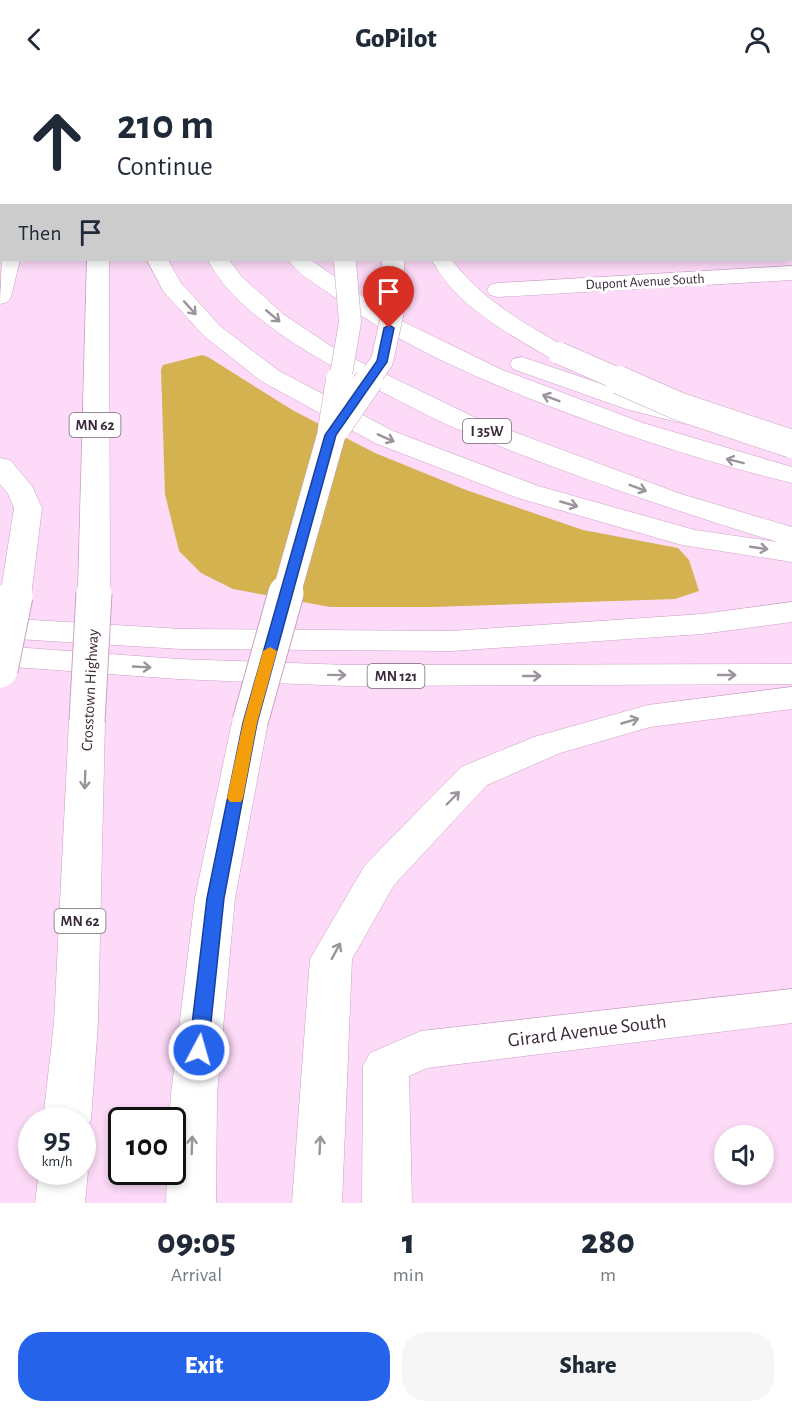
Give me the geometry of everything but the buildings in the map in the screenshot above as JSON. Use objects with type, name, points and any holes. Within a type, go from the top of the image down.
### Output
[{"type":"main road","points":[[0,295],[9,261]]},
{"type":"main road","points":[[85,261],[96,318]]},
{"type":"main road","name":"Crosstown Highway","points":[[69,1107],[76,1023],[94,590],[98,261]]},
{"type":"main road","points":[[159,261],[171,285],[212,331],[270,376],[384,437],[528,492],[682,536],[792,553]]},
{"type":"main road","name":"I 35W","points":[[219,261],[234,282],[275,319],[329,356],[456,419],[671,500],[792,537]]},
{"type":"main road","points":[[300,261],[373,314],[465,363],[629,429],[724,458],[792,475]]},
{"type":"main road","points":[[191,1203],[194,1094],[215,898],[250,723],[331,435],[350,322],[345,261]]},
{"type":"main road","points":[[331,435],[382,362],[393,311],[393,261]]},
{"type":"main road","points":[[443,261],[486,307],[520,331],[559,353],[678,406],[792,444]]},
{"type":"main road","points":[[648,261],[660,280]]},
{"type":"main road","name":"Dupont Avenue South","points":[[498,290],[792,273]]},
{"type":"main road","points":[[373,314],[457,339],[635,404],[699,419],[792,434]]},
{"type":"main road","points":[[0,466],[22,492],[28,508],[15,596],[0,670]]},
{"type":"main road","name":"MN 121","points":[[0,628],[181,639],[451,641],[702,624],[792,612]]},
{"type":"main road","name":"MN 121","points":[[0,656],[125,666],[296,675],[408,677],[792,674]]},
{"type":"main road","points":[[317,1203],[331,959],[378,875],[474,776],[547,745],[648,716],[792,698]]},
{"type":"main road","name":"Girard Avenue South","points":[[387,1203],[386,1066],[421,1050],[792,1006]]},
{"type":"main road","points":[[60,1203],[62,1185]]},
{"type":"shaded area","points":[[202,355],[294,411],[375,453],[466,490],[583,530],[678,548],[689,560],[699,591],[675,599],[432,607],[330,607],[233,589],[201,573],[179,551],[165,494],[161,370],[163,365]]},
{"type":"slow traffic","points":[[235,798],[250,723],[270,651]]},
{"type":"route","points":[[199,1050],[215,898],[250,723],[331,435],[382,362],[389,328]]}]
